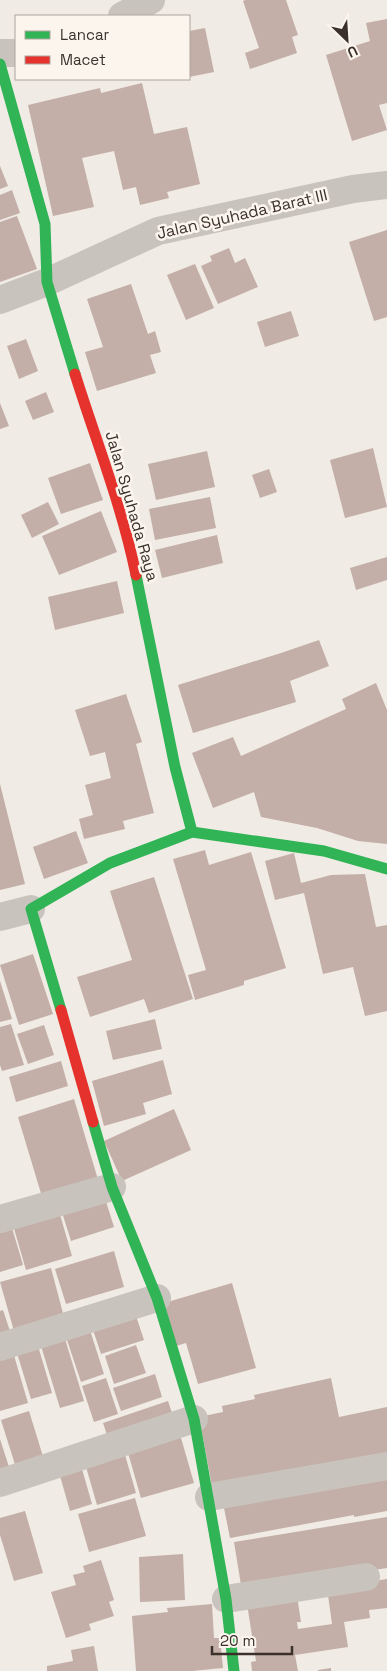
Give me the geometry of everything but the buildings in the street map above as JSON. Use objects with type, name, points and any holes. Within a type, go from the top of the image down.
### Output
[{"type":"street","points":[[124,15],[151,0]]},
{"type":"street","points":[[0,53],[15,53]]},
{"type":"street","name":"Jalan Syuhada Raya","points":[[0,64],[4,88],[45,224],[48,282],[112,483],[132,554],[175,767],[192,832]]},
{"type":"street","name":"Jalan Syuhada Barat III","points":[[0,300],[48,282],[158,231],[353,189],[387,185]]},
{"type":"street","points":[[0,918],[31,909],[110,864],[192,832],[324,851],[387,869]]},
{"type":"street","points":[[31,909],[112,1187],[157,1298],[194,1419],[226,1600],[234,1671]]},
{"type":"street","points":[[0,1219],[112,1187]]},
{"type":"street","points":[[0,1347],[157,1298]]},
{"type":"street","points":[[0,1483],[194,1419]]},
{"type":"street","points":[[209,1497],[387,1466]]},
{"type":"street","points":[[226,1600],[366,1577]]},
{"type":"traffic: fast","points":[[0,64],[45,224],[47,282],[75,374]]},
{"type":"traffic: fast","points":[[136,575],[175,767],[192,832]]},
{"type":"traffic: fast","points":[[61,1010],[31,909],[110,863],[192,832],[324,851],[387,869]]},
{"type":"traffic: fast","points":[[93,1122],[112,1187],[157,1298],[194,1419],[226,1599],[234,1671]]},
{"type":"traffic: jam","points":[[75,374],[124,524],[136,575]]},
{"type":"traffic: jam","points":[[61,1010],[93,1122]]}]
